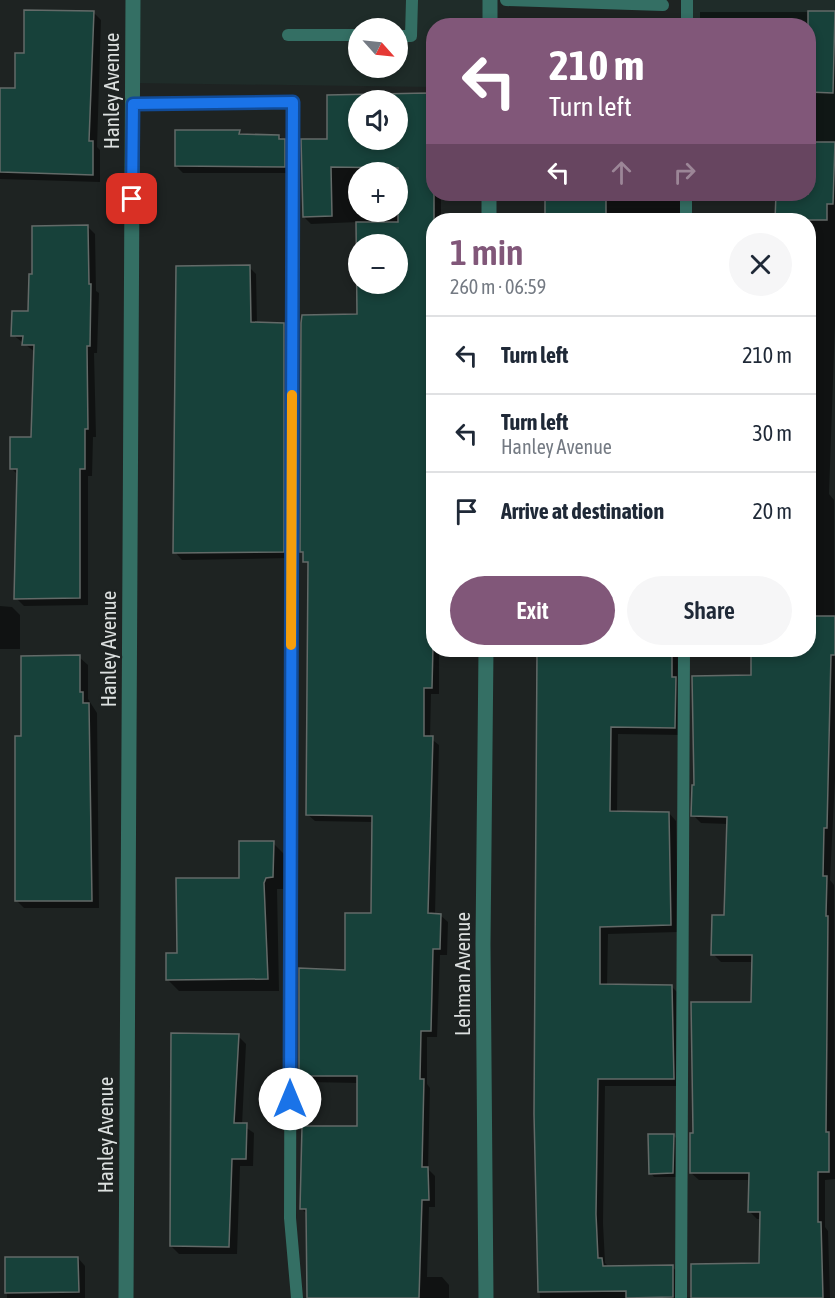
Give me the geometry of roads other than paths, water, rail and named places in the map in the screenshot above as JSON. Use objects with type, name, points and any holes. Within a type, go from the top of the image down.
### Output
[{"type":"street","name":"Hanley Avenue","points":[[126,1298],[134,0]]},
{"type":"street","points":[[490,0],[490,18]]},
{"type":"street","name":"Lehman Avenue","points":[[486,657],[483,944],[486,1298]]},
{"type":"lane","points":[[408,36],[411,36],[412,0]]},
{"type":"lane","points":[[506,0],[663,5]]},
{"type":"lane","points":[[687,0],[687,18]]},
{"type":"lane","points":[[288,35],[348,35]]},
{"type":"lane","points":[[133,104],[293,102],[290,1218],[297,1298]]},
{"type":"lane","points":[[681,1298],[684,657]]}]
